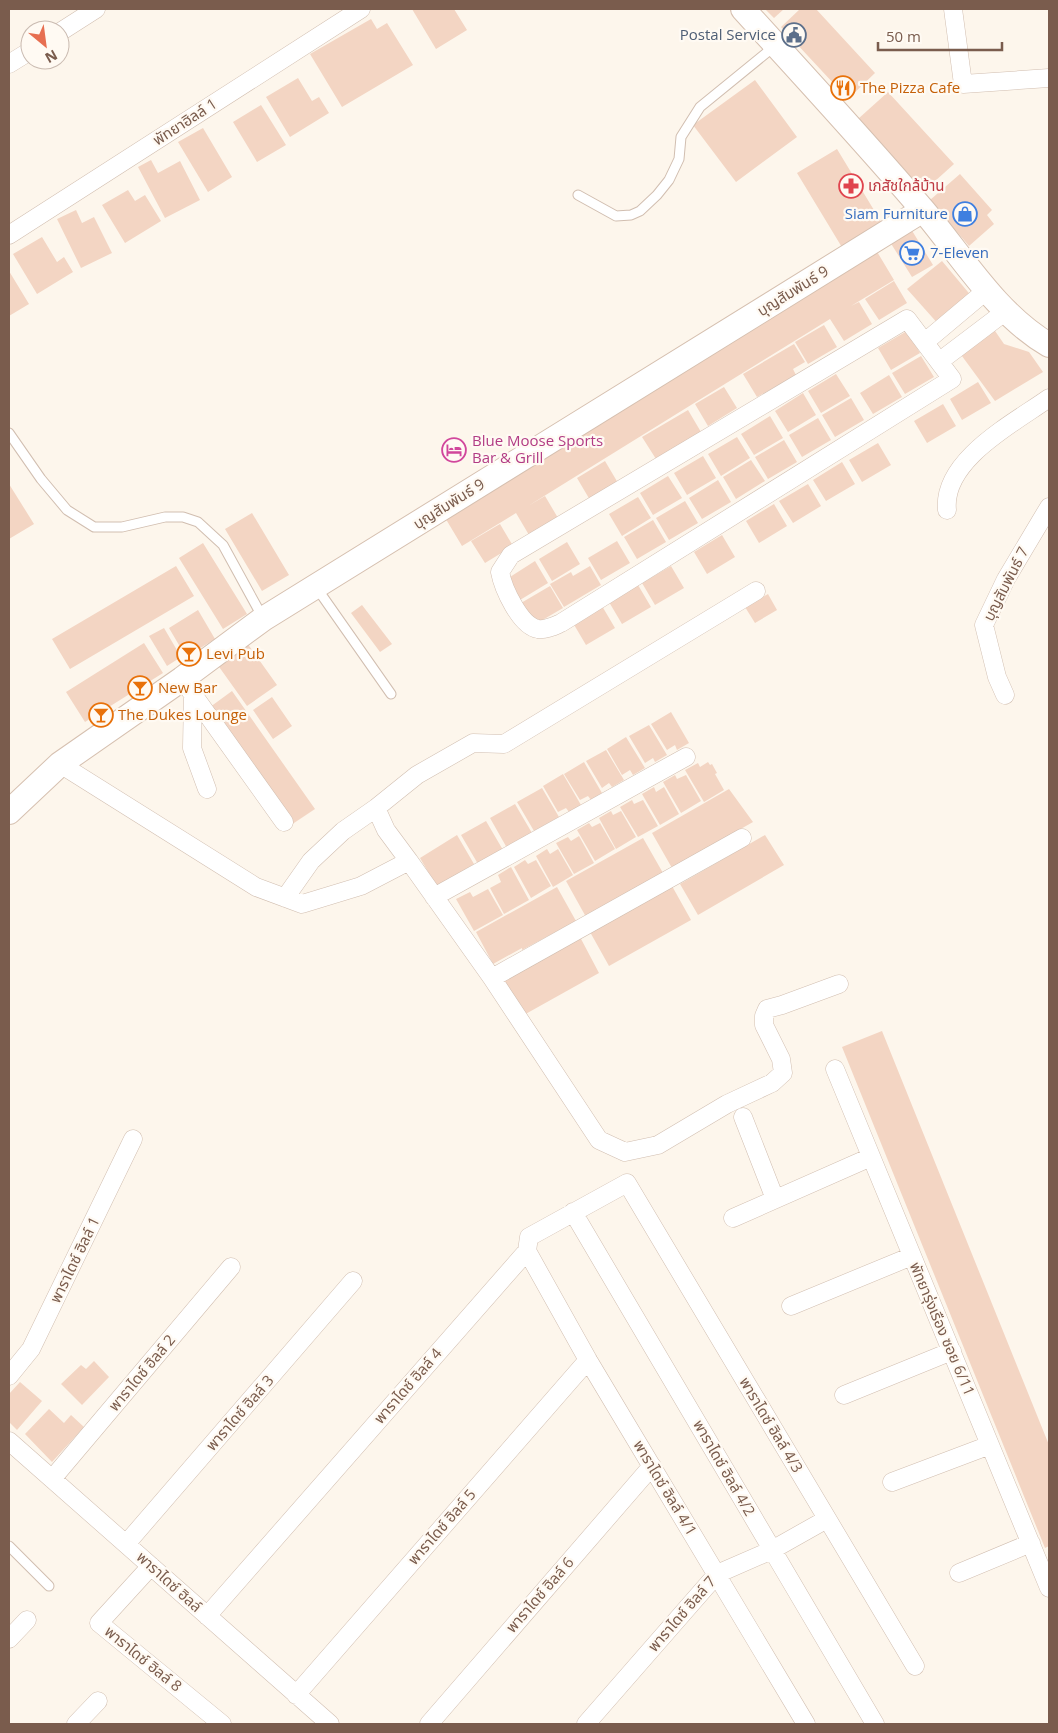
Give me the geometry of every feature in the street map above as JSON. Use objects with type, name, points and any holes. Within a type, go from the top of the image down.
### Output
[{"type":"street","points":[[70,26],[96,9]]},
{"type":"street","name":"พัทยาฮิลล์ 1","points":[[9,235],[360,9]]},
{"type":"street","points":[[743,9],[923,210],[1006,311],[1049,345]]},
{"type":"street","points":[[953,9],[963,84],[1049,78]]},
{"type":"street","points":[[9,64],[20,57]]},
{"type":"street","name":"บุญสัมพันธ์ 9","points":[[9,812],[60,764],[187,686],[263,620],[923,210]]},
{"type":"street","points":[[924,342],[988,290]]},
{"type":"street","points":[[940,361],[1006,311]]},
{"type":"street","points":[[907,319],[924,342],[952,379],[561,623],[545,629],[536,629],[525,622],[509,597],[500,572],[511,555],[907,319]]},
{"type":"street","points":[[947,510],[947,492],[958,469],[978,448],[1049,398]]},
{"type":"street","name":"บุญสัมพันธ์ 7","points":[[1005,695],[997,677],[984,625],[1006,578],[1049,507]]},
{"type":"street","points":[[285,898],[310,861],[343,831],[376,808],[417,775],[473,743],[504,744],[756,591]]},
{"type":"street","points":[[187,686],[192,748],[207,789]]},
{"type":"street","points":[[187,686],[284,822]]},
{"type":"street","points":[[434,896],[686,757]]},
{"type":"street","points":[[60,764],[256,887],[302,904],[361,886],[410,861]]},
{"type":"street","points":[[376,808],[386,830],[492,978],[599,1140],[624,1152],[658,1145],[727,1104],[772,1082],[783,1072],[781,1059],[764,1025],[764,1016],[767,1009],[839,984]]},
{"type":"street","points":[[492,978],[742,838]]},
{"type":"street","name":"พัทยารุ่งเรือง ซอย 6/11","points":[[835,1069],[1049,1588]]},
{"type":"street","points":[[743,1117],[775,1199]]},
{"type":"street","name":"พาราไดซ์ ฮิลล์ 1","points":[[9,1376],[31,1350],[133,1139]]},
{"type":"street","points":[[732,1218],[871,1157]]},
{"type":"street","name":"พาราไดซ์ ฮิลล์ 4","points":[[208,1616],[527,1250],[529,1237],[626,1183]]},
{"type":"street","name":"พาราไดซ์ ฮิลล์ 4/3","points":[[626,1183],[916,1666]]},
{"type":"street","name":"พาราไดซ์ ฮิลล์ 4/2","points":[[573,1212],[875,1724]]},
{"type":"street","name":"พาราไดซ์ ฮิลล์ 4/1","points":[[527,1250],[588,1360],[806,1724]]},
{"type":"street","points":[[791,1306],[912,1256]]},
{"type":"street","name":"พาราไดซ์ ฮิลล์ 2","points":[[52,1479],[231,1267]]},
{"type":"street","name":"พาราไดซ์ ฮิลล์ 3","points":[[126,1544],[353,1281]]},
{"type":"street","points":[[844,1395],[952,1351]]},
{"type":"street","name":"พาราไดซ์ ฮิลล์ 5","points":[[296,1695],[588,1360]]},
{"type":"street","name":"พาราไดซ์ ฮิลล์","points":[[9,1440],[330,1724]]},
{"type":"street","points":[[892,1482],[990,1445]]},
{"type":"street","name":"พาราไดซ์ ฮิลล์ 6","points":[[429,1724],[652,1466]]},
{"type":"street","name":"พาราไดซ์ ฮิลล์ 7","points":[[586,1724],[717,1574],[772,1550],[827,1519]]},
{"type":"street","points":[[959,1573],[1031,1543]]},
{"type":"street","name":"พาราไดซ์ ฮิลล์ 8","points":[[151,1566],[100,1624],[222,1724]]},
{"type":"street","points":[[9,1639],[26,1620]]},
{"type":"street","points":[[76,1724],[98,1700]]},
{"type":"lane","points":[[578,195],[616,216],[631,215],[640,211],[669,180],[679,160],[681,138],[700,107],[776,45]]},
{"type":"lane","points":[[9,432],[41,479],[67,510],[94,527],[122,527],[165,517],[183,517],[198,522],[223,545],[263,620]]},
{"type":"lane","points":[[315,586],[391,694]]},
{"type":"lane","points":[[9,1546],[49,1586]]},
{"type":"building","points":[[412,9],[454,9],[467,30],[436,49]]},
{"type":"building","points":[[765,9],[784,9],[774,18]]},
{"type":"building","points":[[800,9],[816,9],[875,73],[848,99],[781,27]]},
{"type":"building","points":[[371,19],[377,29],[387,23],[413,65],[342,107],[310,54]]},
{"type":"building","points":[[298,78],[312,101],[319,97],[329,113],[290,137],[266,97]]},
{"type":"building","points":[[755,80],[797,137],[736,182],[693,125]]},
{"type":"building","points":[[888,92],[954,164],[924,191],[858,119]]},
{"type":"building","points":[[261,105],[286,145],[257,162],[233,122]]},
{"type":"building","points":[[203,128],[232,177],[208,192],[178,142]]},
{"type":"building","points":[[837,149],[883,225],[843,249],[797,173]]},
{"type":"building","points":[[151,160],[158,173],[180,161],[200,200],[165,218],[138,167]]},
{"type":"building","points":[[960,174],[992,210],[987,215],[994,224],[969,246],[930,200]]},
{"type":"building","points":[[128,190],[135,201],[145,195],[161,221],[125,243],[102,205]]},
{"type":"building","points":[[76,210],[82,223],[94,217],[112,253],[81,268],[57,219]]},
{"type":"building","name":"7-Eleven","points":[[911,229],[933,265],[912,277],[890,242]]},
{"type":"building","points":[[42,237],[57,262],[64,257],[73,272],[37,294],[13,254]]},
{"type":"building","points":[[876,250],[894,280],[851,306],[859,302],[872,324],[844,341],[830,319],[528,506],[545,496],[558,518],[529,535],[516,513],[462,546],[444,516]]},
{"type":"building","points":[[942,261],[973,298],[940,326],[907,289]]},
{"type":"building","points":[[9,271],[29,304],[9,316]]},
{"type":"building","points":[[894,281],[907,303],[879,320],[865,299]]},
{"type":"building","points":[[824,325],[837,347],[808,364],[795,342]]},
{"type":"building","points":[[993,328],[1004,344],[1029,352],[1043,372],[995,401],[959,352]]},
{"type":"building","points":[[907,331],[920,353],[891,370],[878,348]]},
{"type":"building","points":[[794,344],[805,362],[793,369],[796,375],[757,397],[743,374]]},
{"type":"building","points":[[921,356],[934,377],[905,394],[892,373]]},
{"type":"building","points":[[836,374],[850,396],[821,413],[808,391]]},
{"type":"building","points":[[889,375],[902,397],[873,414],[860,393]]},
{"type":"building","points":[[978,382],[991,403],[962,420],[950,399]]},
{"type":"building","points":[[724,387],[737,408],[708,426],[695,404]]},
{"type":"building","points":[[803,393],[816,415],[788,432],[775,411]]},
{"type":"building","points":[[851,398],[864,420],[835,437],[822,415]]},
{"type":"building","points":[[943,404],[956,426],[927,443],[914,421]]},
{"type":"building","points":[[688,410],[701,432],[656,459],[642,437]]},
{"type":"building","points":[[770,416],[783,438],[754,455],[741,434]]},
{"type":"building","points":[[818,418],[831,440],[802,457],[789,435]]},
{"type":"building","points":[[737,437],[750,458],[721,476],[708,454]]},
{"type":"building","points":[[784,440],[797,462],[768,479],[755,457]]},
{"type":"building","points":[[878,443],[891,465],[862,482],[849,460]]},
{"type":"building","points":[[703,456],[716,478],[687,495],[674,473]]},
{"type":"building","points":[[751,460],[765,481],[736,499],[723,477]]},
{"type":"building","points":[[605,461],[618,483],[590,500],[577,478]]},
{"type":"building","points":[[842,462],[855,484],[826,501],[813,480]]},
{"type":"building","points":[[668,476],[682,498],[653,515],[640,493]]},
{"type":"building","points":[[718,480],[731,502],[702,519],[689,498]]},
{"type":"building","points":[[9,484],[34,524],[9,539]]},
{"type":"building","points":[[808,484],[821,506],[793,523],[779,501]]},
{"type":"building","points":[[638,497],[651,518],[622,536],[609,514]]},
{"type":"building","points":[[685,501],[698,523],[669,540],[656,518]]},
{"type":"building","points":[[774,504],[787,526],[759,543],[746,521]]},
{"type":"building","points":[[252,513],[289,575],[262,591],[225,529]]},
{"type":"building","points":[[653,520],[666,542],[637,559],[624,537]]},
{"type":"building","points":[[500,524],[513,546],[485,563],[471,541]]},
{"type":"building","points":[[722,535],[735,557],[707,574],[694,552]]},
{"type":"building","points":[[617,541],[630,563],[601,580],[588,558]]},
{"type":"building","points":[[567,542],[580,564],[552,581],[539,559]]},
{"type":"building","points":[[203,543],[247,614],[223,629],[179,558]]},
{"type":"building","points":[[535,561],[548,583],[520,600],[507,579]]},
{"type":"building","points":[[176,566],[194,596],[70,669],[52,639]]},
{"type":"building","points":[[590,566],[601,585],[564,607],[550,584],[571,572],[573,576]]},
{"type":"building","points":[[671,566],[684,588],[655,605],[642,583]]},
{"type":"building","points":[[638,585],[651,607],[622,624],[609,602]]},
{"type":"building","points":[[550,586],[563,608],[534,625],[521,603]]},
{"type":"building","points":[[768,594],[777,610],[755,623],[745,607]]},
{"type":"building","points":[[362,605],[392,644],[380,652],[351,613]]},
{"type":"building","points":[[602,606],[615,628],[586,645],[573,623]]},
{"type":"building","points":[[198,610],[215,639],[186,657],[169,628]]},
{"type":"building","points":[[164,628],[181,657],[167,666],[149,636]]},
{"type":"building","points":[[144,643],[163,673],[85,722],[66,692]]},
{"type":"building","points":[[247,643],[277,685],[247,706],[217,664]]},
{"type":"building","points":[[232,691],[315,809],[288,827],[206,710]]},
{"type":"building","points":[[272,697],[292,726],[273,739],[253,710]]},
{"type":"building","points":[[671,712],[689,743],[677,750],[675,745],[667,750],[651,724]]},
{"type":"building","points":[[649,725],[667,755],[655,762],[653,758],[645,763],[629,736]]},
{"type":"building","points":[[626,737],[645,768],[633,775],[630,770],[622,775],[607,749]]},
{"type":"building","points":[[606,750],[624,780],[612,787],[609,783],[602,788],[586,761]]},
{"type":"building","points":[[584,762],[602,793],[591,800],[588,796],[580,800],[564,774]]},
{"type":"building","points":[[708,762],[710,765],[712,764],[724,790],[704,802],[685,770],[698,763],[700,767]]},
{"type":"building","points":[[563,774],[581,805],[569,812],[566,808],[558,812],[543,786]]},
{"type":"building","points":[[675,775],[677,779],[686,775],[701,801],[681,813],[663,782]]},
{"type":"building","points":[[654,787],[656,792],[664,787],[679,814],[660,825],[642,794]]},
{"type":"building","points":[[542,788],[559,817],[534,831],[517,802]]},
{"type":"building","points":[[729,789],[753,822],[672,868],[652,833]]},
{"type":"building","points":[[632,800],[634,804],[643,800],[658,826],[638,837],[620,807]]},
{"type":"building","points":[[515,804],[532,833],[507,848],[490,818]]},
{"type":"building","points":[[611,811],[613,815],[621,811],[636,837],[616,849],[599,818]]},
{"type":"building","points":[[486,821],[503,850],[478,864],[461,835]]},
{"type":"building","points":[[589,823],[592,827],[600,823],[615,849],[595,861],[577,830]]},
{"type":"building","points":[[457,835],[474,864],[437,887],[420,858]]},
{"type":"building","points":[[765,835],[784,865],[698,915],[680,884]]},
{"type":"building","points":[[579,836],[594,863],[574,874],[556,843],[568,837],[571,841]]},
{"type":"building","points":[[643,838],[663,873],[586,917],[566,881]]},
{"type":"building","points":[[547,849],[550,854],[558,849],[573,875],[553,887],[536,856]]},
{"type":"building","points":[[525,860],[528,864],[536,860],[551,886],[531,898],[514,867]]},
{"type":"building","points":[[511,867],[529,900],[504,914],[490,888],[501,882],[498,875]]},
{"type":"building","points":[[672,886],[691,920],[609,966],[590,932]]},
{"type":"building","points":[[557,887],[576,921],[493,964],[476,932]]},
{"type":"building","points":[[488,889],[503,915],[474,931],[456,899],[470,892],[473,897]]},
{"type":"building","points":[[580,937],[599,973],[522,1016],[502,981]]},
{"type":"building","points":[[882,1031],[1049,1445],[1049,1546],[1045,1548],[842,1047]]},
{"type":"building","points":[[94,1361],[109,1377],[82,1405],[61,1384],[81,1365],[86,1369]]},
{"type":"building","points":[[20,1382],[42,1401],[17,1430],[9,1422],[9,1394]]},
{"type":"building","points":[[49,1409],[64,1423],[71,1415],[84,1427],[52,1462],[25,1434]]},
{"type":"place","name":"Postal Service","points":[[794,35]]},
{"type":"place","name":"The Pizza Cafe","points":[[843,88]]},
{"type":"place","name":"เภสัชใกล้บ้าน","points":[[851,186]]},
{"type":"place","name":"Siam Furniture","points":[[965,214]]},
{"type":"place","name":"7-Eleven","points":[[912,253]]},
{"type":"place","name":"Blue Moose Sports Bar & Grill","points":[[454,450]]},
{"type":"place","name":"Levi Pub","points":[[189,654]]},
{"type":"place","name":"New Bar","points":[[140,688]]},
{"type":"place","name":"The Dukes Lounge","points":[[101,715]]}]
